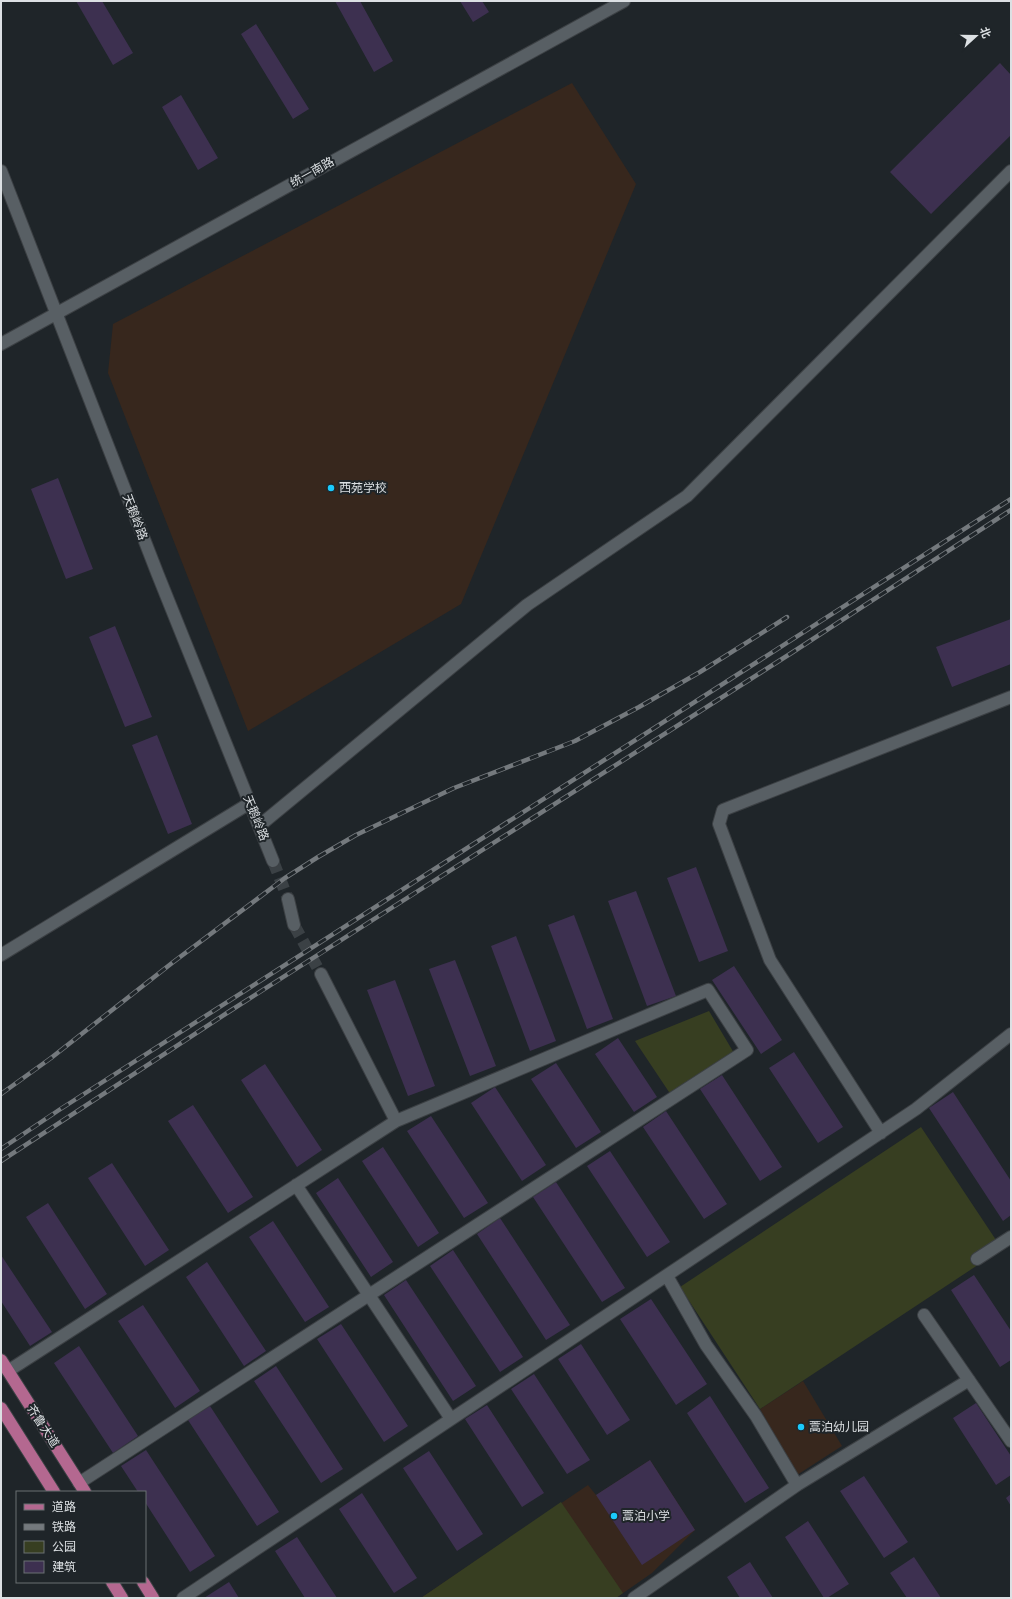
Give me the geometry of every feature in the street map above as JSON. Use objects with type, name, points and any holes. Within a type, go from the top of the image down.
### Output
[{"type":"main road","name":"齐鲁大道","points":[[1,1360],[82,1487]]},
{"type":"main road","points":[[1,1408],[53,1491]]},
{"type":"main road","points":[[113,1583],[122,1598]]},
{"type":"main road","points":[[144,1583],[153,1598]]},
{"type":"street","name":"统一南路","points":[[1,344],[56,312],[624,1]]},
{"type":"street","name":"天鹅岭路","points":[[1,171],[158,575],[273,861]]},
{"type":"street","points":[[259,826],[527,605],[687,496],[1011,171]]},
{"type":"street","points":[[881,1133],[770,960],[719,824],[724,810],[1011,698]]},
{"type":"street","points":[[1,955],[250,803]]},
{"type":"street","points":[[288,899],[294,925]]},
{"type":"street","points":[[321,974],[396,1121]]},
{"type":"street","points":[[8,1371],[396,1121],[708,990],[747,1050],[368,1295],[82,1487]]},
{"type":"street","points":[[183,1598],[881,1133],[916,1109],[1011,1034]]},
{"type":"street","points":[[296,1185],[451,1419]]},
{"type":"street","points":[[977,1259],[1011,1237]]},
{"type":"street","points":[[667,1276],[706,1345],[756,1416],[797,1485]]},
{"type":"street","points":[[924,1315],[1011,1441]]},
{"type":"street","points":[[634,1598],[797,1485],[969,1380]]},
{"type":"shaded area","name":"西苑学校","points":[[572,83],[636,184],[461,604],[248,731],[108,373],[113,324]]},
{"type":"shaded area","name":"蒿泊幼儿园","points":[[803,1381],[842,1446],[797,1475],[760,1409]]},
{"type":"shaded area","name":"蒿泊小学","points":[[650,1460],[695,1530],[652,1573],[616,1598],[421,1598],[588,1485],[596,1495]]},
{"type":"green space","points":[[709,1011],[734,1053],[671,1095],[635,1041]]},
{"type":"green space","points":[[921,1127],[1002,1249],[760,1409],[680,1287]]},
{"type":"green space","points":[[561,1502],[623,1593],[616,1598],[421,1598]]},
{"type":"building","points":[[76,1],[102,1],[133,53],[113,65]]},
{"type":"building","points":[[335,1],[360,1],[393,61],[374,72]]},
{"type":"building","points":[[460,1],[482,1],[489,12],[473,22]]},
{"type":"building","points":[[256,24],[309,109],[293,119],[241,34]]},
{"type":"building","points":[[1000,63],[1011,75],[1011,135],[931,214],[890,172]]},
{"type":"building","points":[[181,95],[218,158],[198,170],[162,107]]},
{"type":"building","points":[[58,478],[93,569],[66,579],[31,489]]},
{"type":"building","points":[[1011,619],[1011,664],[952,687],[936,647]]},
{"type":"building","points":[[115,626],[152,717],[125,727],[89,637]]},
{"type":"building","points":[[157,735],[192,824],[168,834],[132,745]]},
{"type":"building","points":[[696,867],[728,951],[699,962],[667,878]]},
{"type":"building","points":[[636,891],[676,996],[647,1006],[608,901]]},
{"type":"building","points":[[574,915],[613,1019],[587,1029],[548,925]]},
{"type":"building","points":[[516,936],[556,1041],[530,1051],[491,946]]},
{"type":"building","points":[[455,960],[496,1066],[470,1076],[429,969]]},
{"type":"building","points":[[734,966],[782,1040],[761,1054],[712,980]]},
{"type":"building","points":[[395,980],[435,1086],[408,1096],[367,990]]},
{"type":"building","points":[[618,1038],[657,1097],[634,1112],[595,1054]]},
{"type":"building","points":[[794,1052],[843,1127],[818,1143],[769,1068]]},
{"type":"building","points":[[556,1063],[601,1132],[576,1148],[531,1079]]},
{"type":"building","points":[[265,1064],[322,1150],[297,1167],[241,1080]]},
{"type":"building","points":[[722,1075],[782,1167],[760,1181],[700,1089]]},
{"type":"building","points":[[495,1087],[546,1165],[522,1181],[471,1103]]},
{"type":"building","points":[[953,1092],[1011,1181],[1011,1215],[1003,1221],[929,1108]]},
{"type":"building","points":[[193,1105],[253,1197],[228,1213],[168,1121]]},
{"type":"building","points":[[666,1111],[727,1204],[704,1219],[643,1127]]},
{"type":"building","points":[[431,1116],[488,1203],[464,1218],[407,1131]]},
{"type":"building","points":[[383,1147],[439,1233],[418,1247],[362,1161]]},
{"type":"building","points":[[610,1151],[670,1242],[647,1257],[587,1166]]},
{"type":"building","points":[[112,1163],[169,1250],[145,1266],[88,1178]]},
{"type":"building","points":[[338,1178],[393,1262],[371,1277],[316,1193]]},
{"type":"building","points":[[556,1182],[625,1288],[602,1302],[533,1197]]},
{"type":"building","points":[[48,1203],[107,1294],[85,1309],[26,1217]]},
{"type":"building","points":[[500,1218],[570,1325],[546,1340],[477,1234]]},
{"type":"building","points":[[273,1221],[329,1307],[305,1322],[249,1237]]},
{"type":"building","points":[[453,1250],[523,1357],[500,1372],[430,1266]]},
{"type":"building","points":[[1,1255],[52,1332],[30,1346],[1,1301]]},
{"type":"building","points":[[207,1262],[266,1351],[244,1366],[186,1277]]},
{"type":"building","points":[[974,1275],[1011,1331],[1011,1360],[1000,1367],[951,1290]]},
{"type":"building","points":[[406,1280],[476,1386],[453,1401],[384,1295]]},
{"type":"building","points":[[651,1299],[707,1384],[676,1405],[620,1319]]},
{"type":"building","points":[[143,1305],[200,1391],[175,1408],[118,1321]]},
{"type":"building","points":[[341,1324],[408,1426],[384,1442],[317,1339]]},
{"type":"building","points":[[581,1344],[630,1420],[607,1435],[558,1359]]},
{"type":"building","points":[[79,1346],[138,1436],[113,1453],[54,1363]]},
{"type":"building","points":[[276,1366],[343,1469],[321,1483],[254,1381]]},
{"type":"building","points":[[534,1374],[590,1460],[567,1474],[511,1389]]},
{"type":"building","points":[[710,1396],[769,1488],[745,1503],[687,1413]]},
{"type":"building","points":[[976,1403],[1011,1456],[1011,1475],[996,1485],[953,1418]]},
{"type":"building","points":[[487,1405],[544,1493],[522,1507],[465,1419]]},
{"type":"building","points":[[210,1406],[279,1512],[257,1526],[188,1420]]},
{"type":"building","points":[[146,1450],[215,1556],[190,1572],[146,1504],[146,1491],[137,1491],[121,1466]]},
{"type":"building","points":[[429,1451],[483,1534],[457,1551],[403,1468]]},
{"type":"building","points":[[650,1460],[695,1530],[642,1565],[596,1495]]},
{"type":"building","points":[[864,1476],[908,1542],[884,1558],[840,1491]]},
{"type":"building","points":[[362,1493],[417,1578],[394,1593],[339,1509]]},
{"type":"building","points":[[1011,1494],[1011,1506],[1006,1498]]},
{"type":"building","points":[[808,1521],[849,1584],[827,1598],[824,1598],[785,1537]]},
{"type":"building","points":[[297,1537],[337,1598],[305,1598],[275,1551]]},
{"type":"building","points":[[914,1557],[941,1598],[907,1598],[890,1573]]},
{"type":"building","points":[[750,1562],[773,1598],[740,1598],[727,1577]]},
{"type":"building","points":[[229,1582],[239,1598],[204,1598]]},
{"type":"tunnel","points":[[273,861],[288,899]]},
{"type":"tunnel","points":[[294,925],[321,974]]},
{"type":"railway","points":[[1,1149],[59,1110],[1011,499]]},
{"type":"railway","points":[[1,1161],[230,1011],[793,652],[1011,510]]},
{"type":"railway","points":[[1,1094],[51,1058],[172,963],[285,878],[318,857],[356,835],[454,788],[575,741],[700,672],[787,617]]},
{"type":"place","name":"西苑学校","points":[[331,488]]},
{"type":"place","name":"蒿泊幼儿园","points":[[801,1427]]},
{"type":"place","name":"蒿泊小学","points":[[614,1516]]}]
